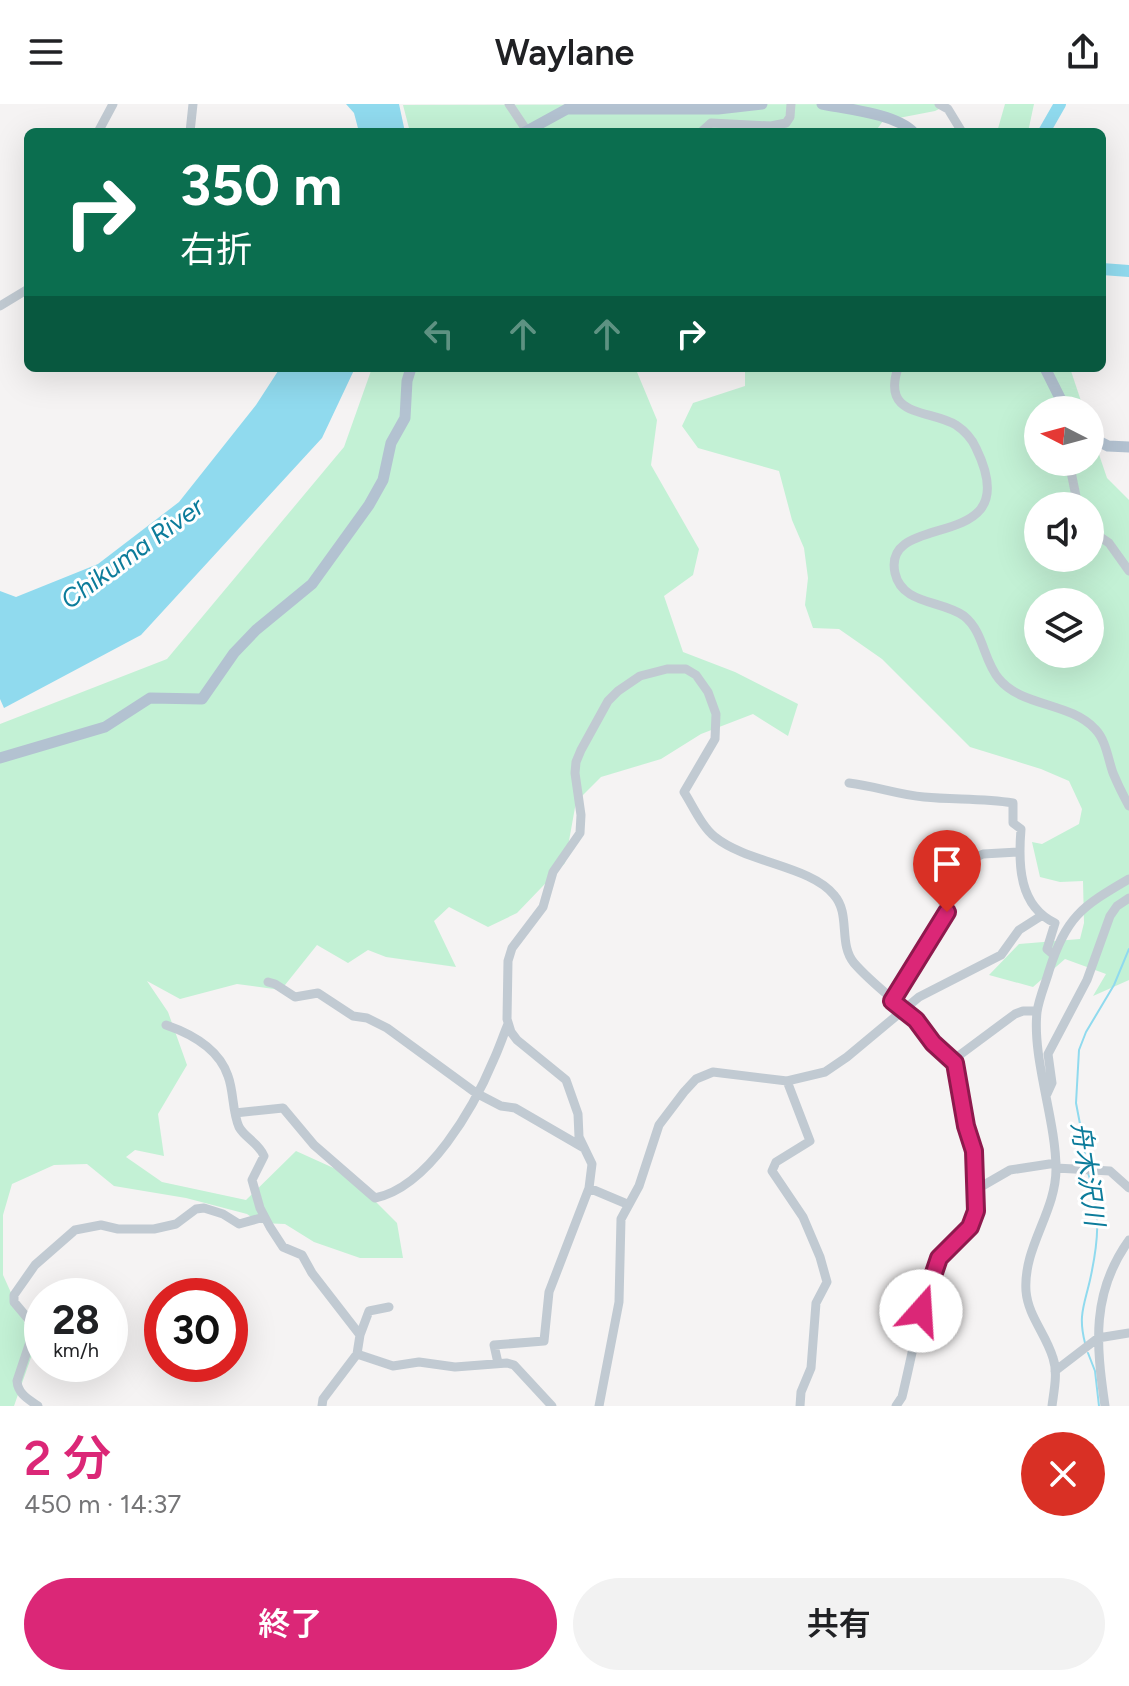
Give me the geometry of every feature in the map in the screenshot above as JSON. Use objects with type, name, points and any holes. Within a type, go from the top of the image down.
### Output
[{"type":"main road","points":[[533,128],[567,109],[718,109],[762,104]]},
{"type":"main road","points":[[822,104],[894,120],[909,128]]},
{"type":"main road","points":[[0,758],[105,727],[150,698],[202,699],[249,637],[312,584],[369,505],[383,480],[391,443],[405,418],[410,372]]},
{"type":"main road","points":[[1047,372],[1059,396]]},
{"type":"main road","points":[[1104,444],[1129,447]]},
{"type":"street","points":[[100,128],[113,104]]},
{"type":"street","points":[[190,128],[193,104]]},
{"type":"street","points":[[705,128],[711,123],[771,126],[786,123],[791,104]]},
{"type":"street","points":[[939,104],[948,109],[960,128]]},
{"type":"street","points":[[510,106],[524,128]]},
{"type":"street","points":[[0,306],[24,291]]},
{"type":"street","points":[[897,372],[894,388],[897,396],[914,412],[954,424],[969,436],[982,464],[986,490],[979,514],[964,523],[916,537],[901,548],[895,564],[899,583],[910,595],[952,609],[970,622],[994,671],[1006,686],[1082,719],[1096,729],[1129,806]]},
{"type":"street","points":[[1104,540],[1129,571]]},
{"type":"street","points":[[235,1113],[283,1108],[314,1145],[375,1198],[391,1193],[413,1179],[433,1161],[447,1145],[476,1093],[494,1060],[508,1024],[508,961],[512,948],[543,907],[553,872],[580,833],[581,815],[575,773],[581,750],[612,697],[640,676],[667,669],[686,669],[696,675],[708,692],[716,714],[715,739],[684,792],[707,828],[713,836],[739,852],[807,877],[834,894],[843,915],[848,954],[892,1001],[916,1020],[933,1043],[953,1060],[957,1071],[966,1126],[974,1151],[976,1211],[970,1227],[939,1258],[921,1311],[902,1397],[896,1406]]},
{"type":"street","points":[[849,783],[920,797],[978,797],[1013,803],[1013,823],[1021,829],[1019,852],[1027,896],[1031,906],[1041,916],[1055,923],[1047,949],[1054,955]]},
{"type":"street","points":[[892,1001],[946,917],[937,892],[939,874],[983,854],[1019,852]]},
{"type":"street","points":[[1052,1406],[1053,1358],[1028,1305],[1025,1278],[1052,1201],[1056,1165],[1037,1033],[1037,1011],[1065,929],[1091,901],[1129,879]]},
{"type":"street","points":[[1047,1094],[1052,1083],[1048,1054],[1087,980],[1110,916],[1117,906],[1129,898]]},
{"type":"street","points":[[599,1406],[619,1302],[619,1227],[627,1204],[639,1186],[659,1125],[696,1079],[704,1074],[720,1072],[787,1081],[815,1076],[836,1066],[919,997],[1001,955],[1019,930],[1041,916]]},
{"type":"street","points":[[268,982],[295,997],[318,993],[353,1016],[377,1023],[476,1093],[501,1106],[515,1108],[584,1148]]},
{"type":"street","points":[[953,1060],[1015,1014],[1037,1011]]},
{"type":"street","points":[[498,1363],[494,1345],[544,1341],[549,1292],[589,1188],[592,1164],[579,1137],[578,1114],[566,1080],[517,1040],[508,1024]]},
{"type":"street","points":[[166,1025],[193,1035],[209,1049],[228,1077],[239,1126],[264,1156],[252,1180],[264,1217],[283,1247],[302,1255],[312,1273],[360,1335]]},
{"type":"street","points":[[787,1081],[810,1141],[776,1162],[772,1171],[803,1217],[827,1282],[816,1303],[811,1368],[801,1392],[800,1406]]},
{"type":"street","points":[[977,1189],[1010,1170],[1056,1165],[1110,1171],[1129,1188]]},
{"type":"street","points":[[589,1188],[627,1204]]},
{"type":"street","points":[[38,1406],[17,1388],[35,1327],[14,1302],[18,1290],[43,1255],[75,1230],[101,1225],[118,1229],[154,1229],[176,1224],[196,1209],[204,1208],[223,1214],[239,1224],[264,1217]]},
{"type":"street","points":[[1105,1406],[1098,1308],[1119,1254],[1129,1240]]},
{"type":"street","points":[[322,1406],[323,1399],[357,1354],[369,1311],[389,1307]]},
{"type":"street","points":[[1055,1371],[1098,1338],[1129,1333]]},
{"type":"street","points":[[357,1354],[393,1366],[419,1362],[455,1367],[498,1363],[514,1365],[552,1406]]},
{"type":"green space","points":[[949,104],[935,111],[883,121],[878,128],[409,128],[403,105]]},
{"type":"green space","points":[[1005,104],[1034,104],[1029,128],[998,128]]},
{"type":"green space","points":[[371,372],[637,372],[657,420],[651,465],[699,549],[693,575],[664,596],[683,652],[735,672],[798,704],[788,736],[753,714],[701,734],[661,759],[601,777],[576,802],[565,863],[517,913],[488,927],[449,907],[434,921],[456,967],[386,957],[368,950],[348,963],[317,945],[281,990],[237,984],[180,999],[147,981],[168,1012],[187,1065],[158,1114],[164,1156],[135,1150],[126,1157],[162,1182],[246,1200],[296,1151],[349,1175],[397,1223],[403,1258],[360,1258],[314,1242],[285,1224],[260,1223],[247,1214],[186,1198],[114,1186],[87,1164],[54,1165],[12,1184],[3,1215],[3,1275],[24,1322],[24,1377],[14,1406],[0,1406],[0,724],[167,659],[344,447]]},
{"type":"green space","points":[[745,372],[1071,372],[1079,396],[1024,396],[1024,476],[1104,476],[1104,469],[1107,478],[1129,500],[1129,980],[1093,996],[1106,974],[1065,959],[1033,987],[989,975],[1019,944],[1080,939],[1084,923],[1083,881],[1060,882],[1040,877],[1032,842],[1042,844],[1079,824],[1082,809],[1069,781],[970,747],[882,659],[839,629],[813,628],[805,605],[808,578],[804,548],[792,520],[779,471],[698,448],[682,426],[693,403],[745,386]]},
{"type":"water","points":[[346,104],[399,104],[404,128],[358,128],[354,113]]},
{"type":"water","name":"Chikuma River","points":[[277,372],[353,372],[322,438],[141,635],[4,708],[0,699],[0,591],[16,597],[98,564],[179,502],[256,405]]},
{"type":"waterway","points":[[1046,128],[1060,104]]},
{"type":"waterway","points":[[1106,269],[1129,271]]},
{"type":"waterway","name":"舟木沢川","points":[[1086,1167],[1076,1103],[1079,1050],[1114,985],[1129,949]]},
{"type":"waterway","name":"舟木沢川","points":[[1085,1343],[1083,1311],[1097,1240],[1095,1200],[1088,1173]]},
{"type":"waterway","name":"舟木沢川","points":[[1088,1353],[1095,1371],[1099,1406]]},
{"type":"route","points":[[921,1311],[939,1258],[970,1227],[976,1211],[974,1151],[960,1099],[955,1063],[933,1043],[916,1020],[892,1001],[947,912]]}]
